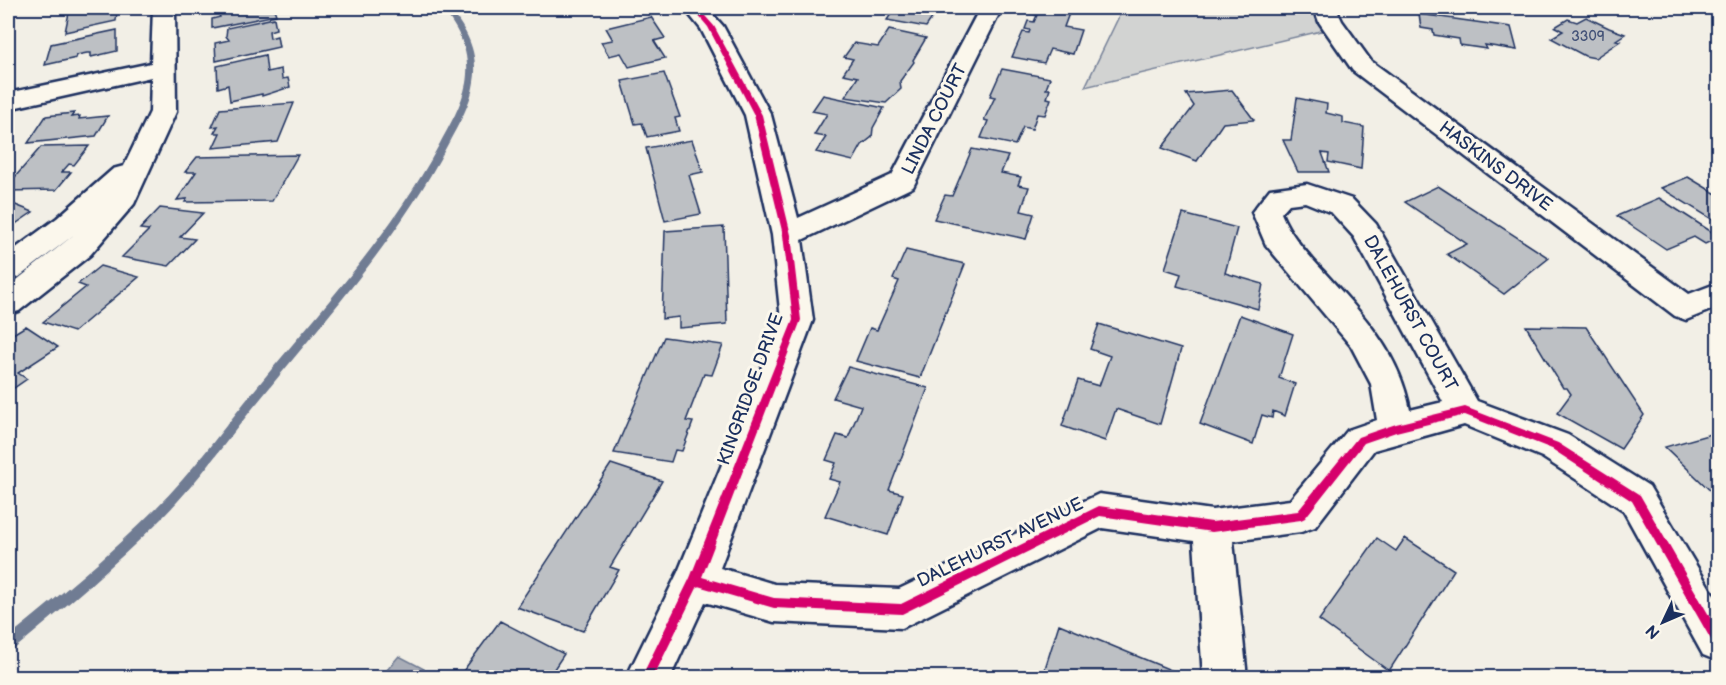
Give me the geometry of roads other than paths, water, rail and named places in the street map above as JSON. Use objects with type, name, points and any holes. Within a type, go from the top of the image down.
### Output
[{"type":"street","points":[[8,303],[79,248],[120,204],[163,112],[164,8]]},
{"type":"street","name":"KINGRIDGE DRIVE","points":[[647,678],[695,580],[797,320],[787,235],[758,115],[711,26],[695,8]]},
{"type":"street","name":"LINDA COURT","points":[[787,235],[903,181],[991,8]]},
{"type":"street","name":"HASKINS DRIVE","points":[[1324,8],[1331,22],[1362,66],[1686,308],[1719,294]]},
{"type":"street","points":[[8,101],[165,67]]},
{"type":"street","points":[[8,268],[67,225],[101,192],[142,161]]},
{"type":"street","name":"DALEHURST COURT","points":[[1396,428],[1388,384],[1364,338],[1276,238],[1266,212],[1280,196],[1307,192],[1342,206],[1366,231],[1465,411]]},
{"type":"street","points":[[1465,411],[1555,446],[1635,498],[1718,641]]},
{"type":"street","name":"DALEHURST AVENUE","points":[[695,580],[774,603],[902,609],[1099,511],[1212,527],[1301,515],[1361,440],[1396,428],[1465,411]]},
{"type":"street","points":[[1212,527],[1225,678]]},
{"type":"waterway","points":[[8,645],[103,565],[172,500],[337,299],[410,202],[457,118],[467,96],[470,81],[471,62],[466,37],[446,8]]}]
